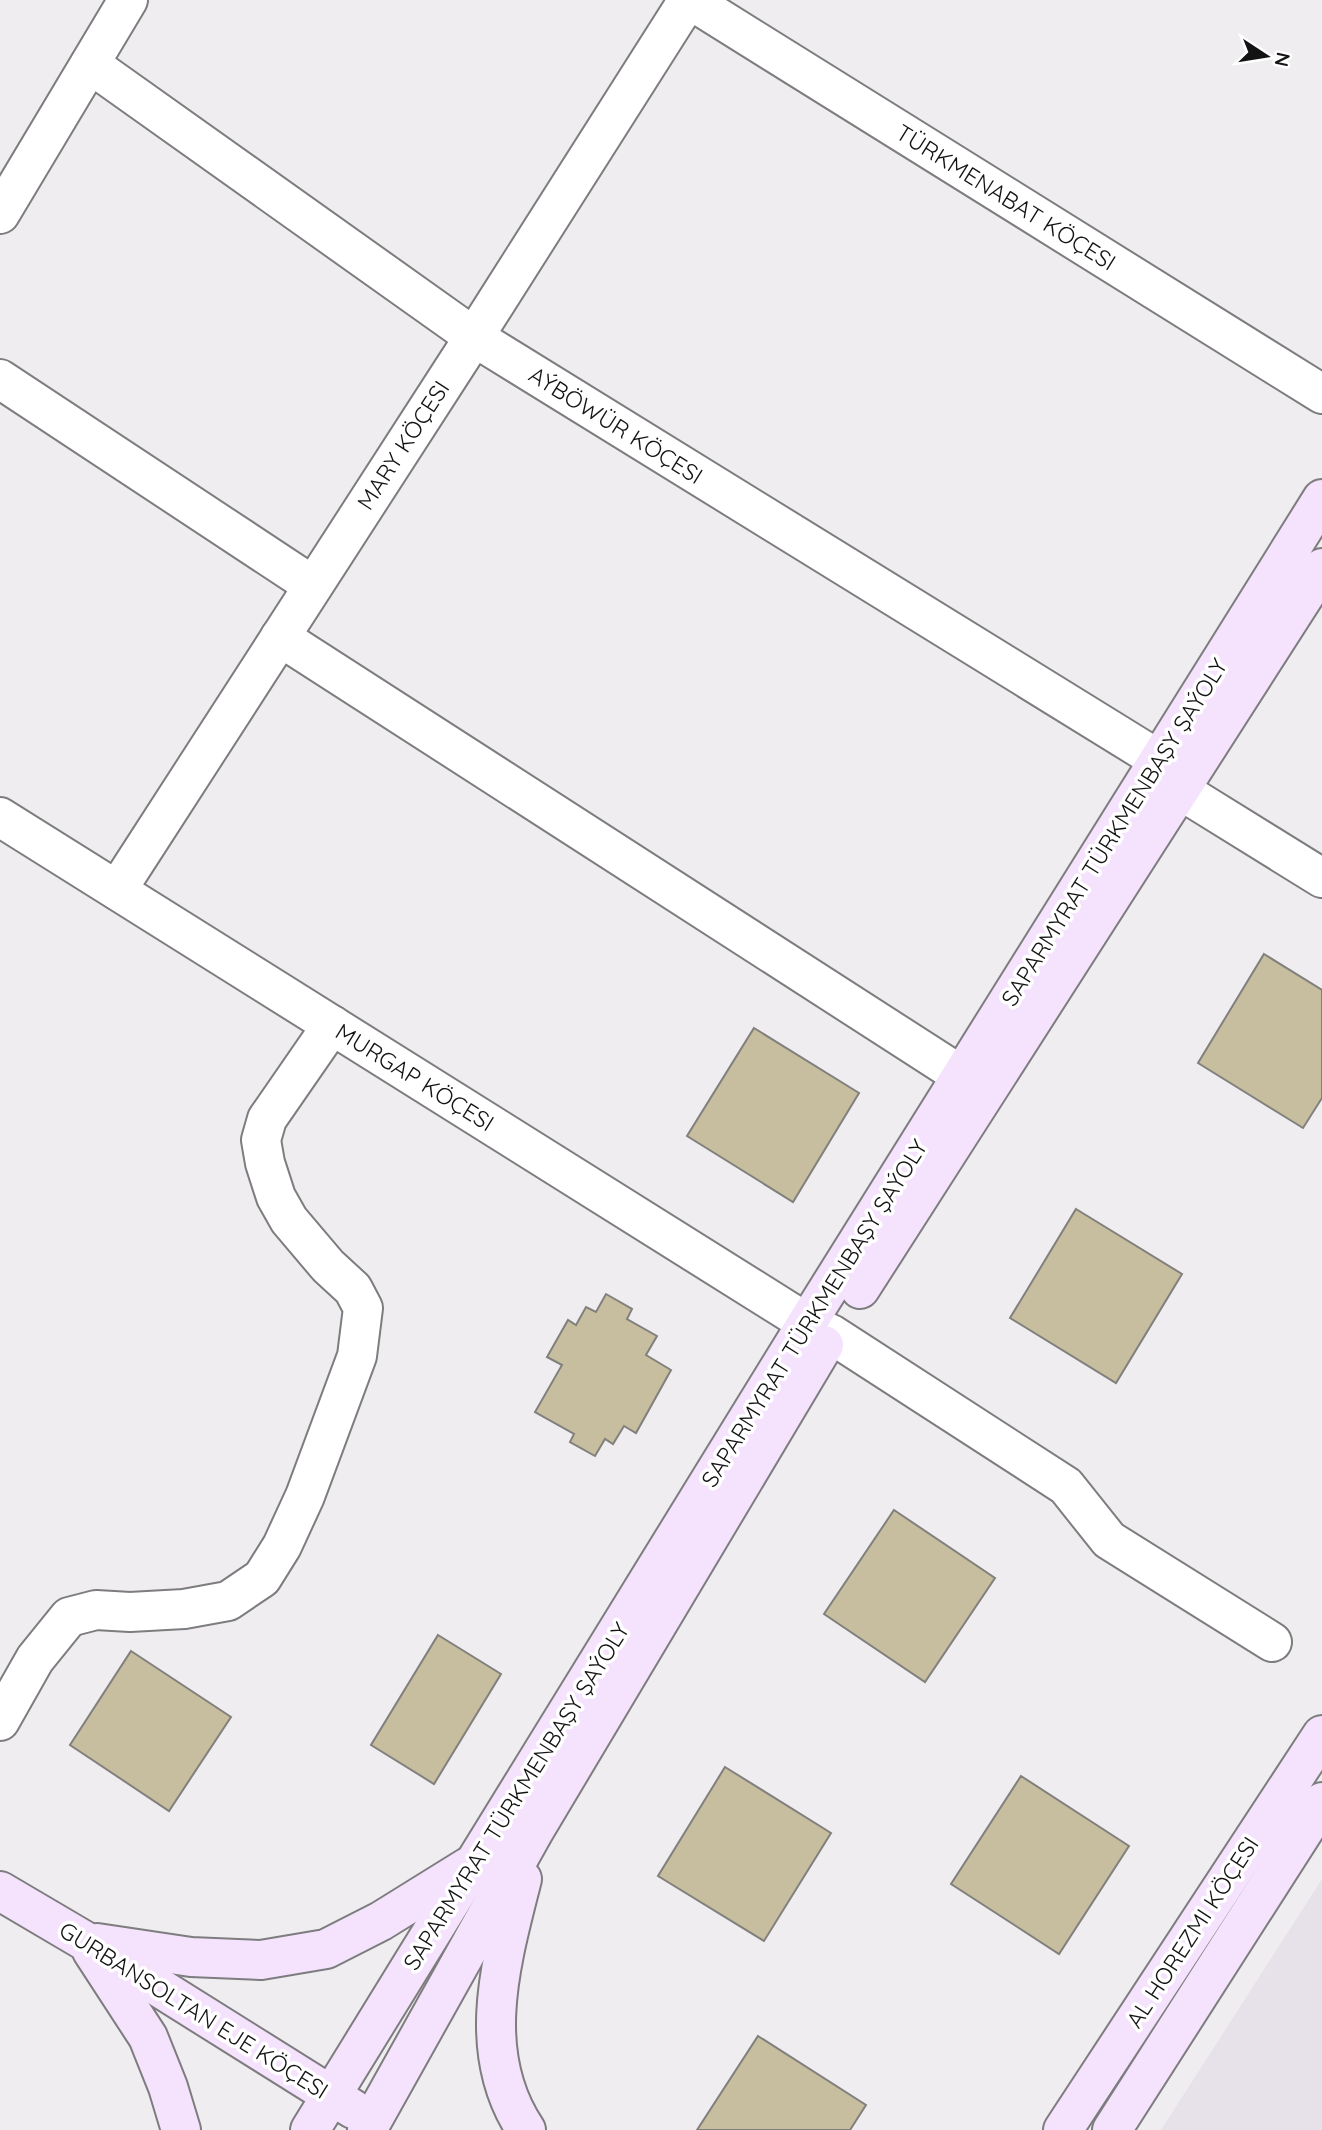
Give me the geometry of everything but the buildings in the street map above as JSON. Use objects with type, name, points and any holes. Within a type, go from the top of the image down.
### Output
[{"type":"main road","name":"SAPARMYRAT TÜRKMENBAŞY ŞAÝOLY","points":[[310,2130],[475,1862],[819,1328],[1170,775],[1322,499]]},
{"type":"main road","name":"SAPARMYRAT TÜRKMENBAŞY ŞAÝOLY","points":[[376,2127],[534,1831],[962,1076],[1170,775],[1322,568]]},
{"type":"main road","name":"AL HOREZMI KÖÇESI","points":[[1063,2130],[1322,1735]]},
{"type":"main road","name":"AL HOREZMI KÖÇESI","points":[[1112,2130],[1322,1802]]},
{"type":"main road","points":[[526,2130],[512,2108],[497,2053],[495,2005],[504,1951],[534,1831]]},
{"type":"main road","points":[[85,1941],[191,1957],[261,1960],[326,1949],[381,1921],[475,1862]]},
{"type":"main road","name":"GURBANSOLTAN EJE KÖÇESI","points":[[0,1891],[85,1941],[376,2127]]},
{"type":"main road","points":[[85,1941],[148,2037],[168,2087],[181,2130]]},
{"type":"street","points":[[0,214],[128,0]]},
{"type":"street","name":"MARY KÖÇESI","points":[[117,890],[689,0]]},
{"type":"street","name":"TÜRKMENABAT KÖÇESI","points":[[689,0],[1322,394]]},
{"type":"street","name":"AÝBÖWÜR KÖÇESI","points":[[90,64],[474,337],[1170,775],[1322,878]]},
{"type":"street","points":[[0,379],[312,585]]},
{"type":"street","points":[[279,637],[962,1076]]},
{"type":"street","name":"MURGAP KÖÇESI","points":[[0,817],[819,1328],[1066,1486],[1109,1540],[1272,1642]]},
{"type":"street","points":[[0,1721],[34,1658],[69,1617],[96,1610],[130,1612],[184,1609],[228,1601],[262,1578],[288,1533],[305,1496],[357,1356],[363,1308],[353,1289],[328,1266],[289,1220],[275,1197],[261,1140],[267,1119],[332,1025]]},
{"type":"shaded area","points":[[1322,1879],[1322,2130],[1161,2130]]}]
